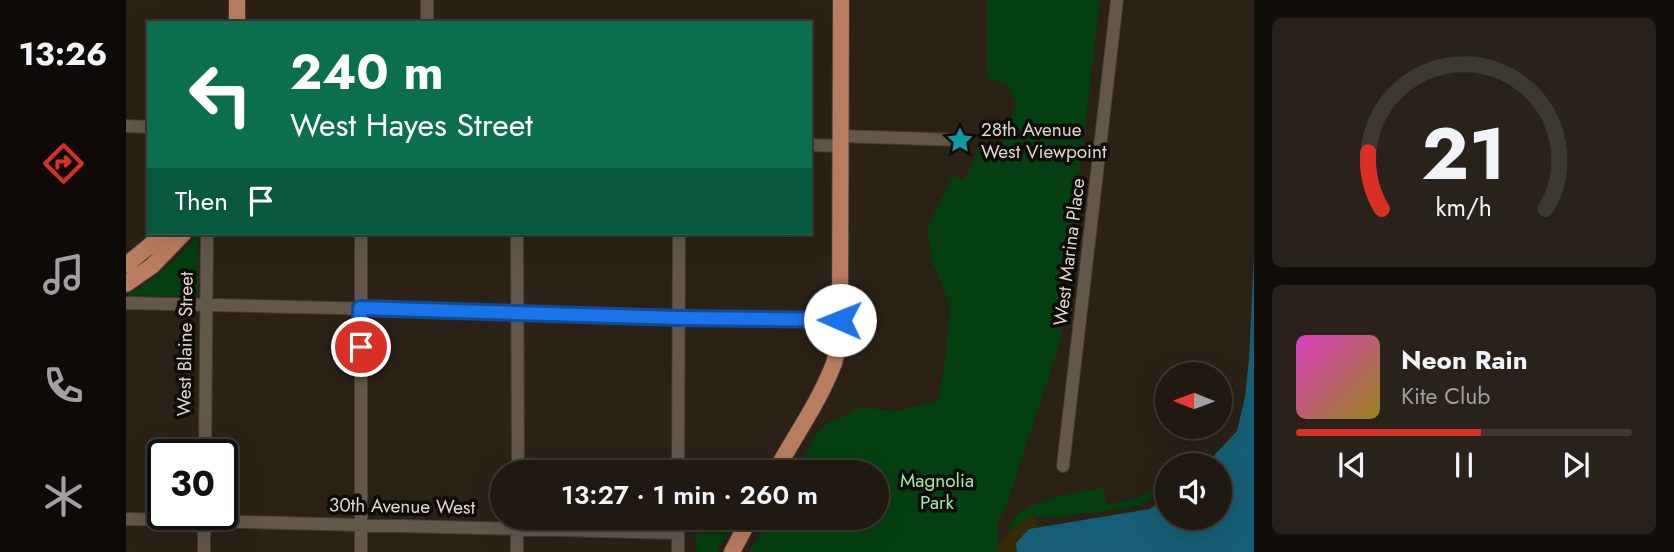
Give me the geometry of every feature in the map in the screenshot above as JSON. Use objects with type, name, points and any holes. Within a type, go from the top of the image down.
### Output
[{"type":"main road","points":[[237,0],[237,21]]},
{"type":"main road","points":[[781,460],[834,363],[838,346],[841,0]]},
{"type":"main road","points":[[126,265],[163,235]]},
{"type":"main road","points":[[126,284],[152,266],[182,235]]},
{"type":"main road","points":[[732,552],[744,530]]},
{"type":"street","points":[[427,21],[428,0]]},
{"type":"street","name":"West Marina Place","points":[[1063,466],[1117,0]]},
{"type":"street","points":[[126,126],[147,127]]},
{"type":"street","points":[[812,145],[840,141],[960,140]]},
{"type":"street","name":"West Blaine Street","points":[[205,439],[207,235]]},
{"type":"street","points":[[361,235],[361,552]]},
{"type":"street","points":[[517,235],[517,460]]},
{"type":"street","points":[[678,460],[680,235]]},
{"type":"street","points":[[126,303],[840,320]]},
{"type":"street","name":"30th Avenue West","points":[[126,519],[147,519]]},
{"type":"street","name":"30th Avenue West","points":[[238,519],[490,523]]},
{"type":"street","points":[[204,530],[204,552]]},
{"type":"street","points":[[517,530],[517,552]]},
{"type":"street","name":"30th Avenue West","points":[[630,530],[678,533]]},
{"type":"street","points":[[678,533],[678,552]]},
{"type":"green space","name":"Magnolia Park","points":[[987,0],[1100,0],[1059,346],[1005,510],[998,520],[998,552],[750,552],[762,530],[889,530],[889,460],[802,460],[818,432],[832,420],[837,420],[859,407],[895,411],[938,401],[946,356],[950,303],[933,265],[927,228],[953,175],[964,181],[977,151],[998,154],[1016,104],[1007,85],[987,78]]},
{"type":"green space","points":[[198,235],[198,296],[127,295],[148,282],[183,252]]},
{"type":"green space","points":[[1103,487],[1106,504],[1146,494],[1155,488],[1155,497],[1140,505],[1058,517],[1030,517],[1009,531],[1012,521],[1020,512],[1047,500]]},
{"type":"green space","points":[[727,532],[717,552],[697,552],[696,534]]},
{"type":"sand","points":[[1030,517],[1035,518],[1035,523],[1039,525],[1019,552],[994,552],[1009,531]]},
{"type":"water","points":[[1254,255],[1254,552],[1017,552],[1016,543],[1029,529],[1150,509],[1155,505],[1155,530],[1232,530],[1232,453],[1216,453],[1237,431],[1245,397]]},
{"type":"place","name":"28th Avenue West Viewpoint","points":[[960,140]]},
{"type":"route","points":[[361,347],[360,308],[840,320]]}]
